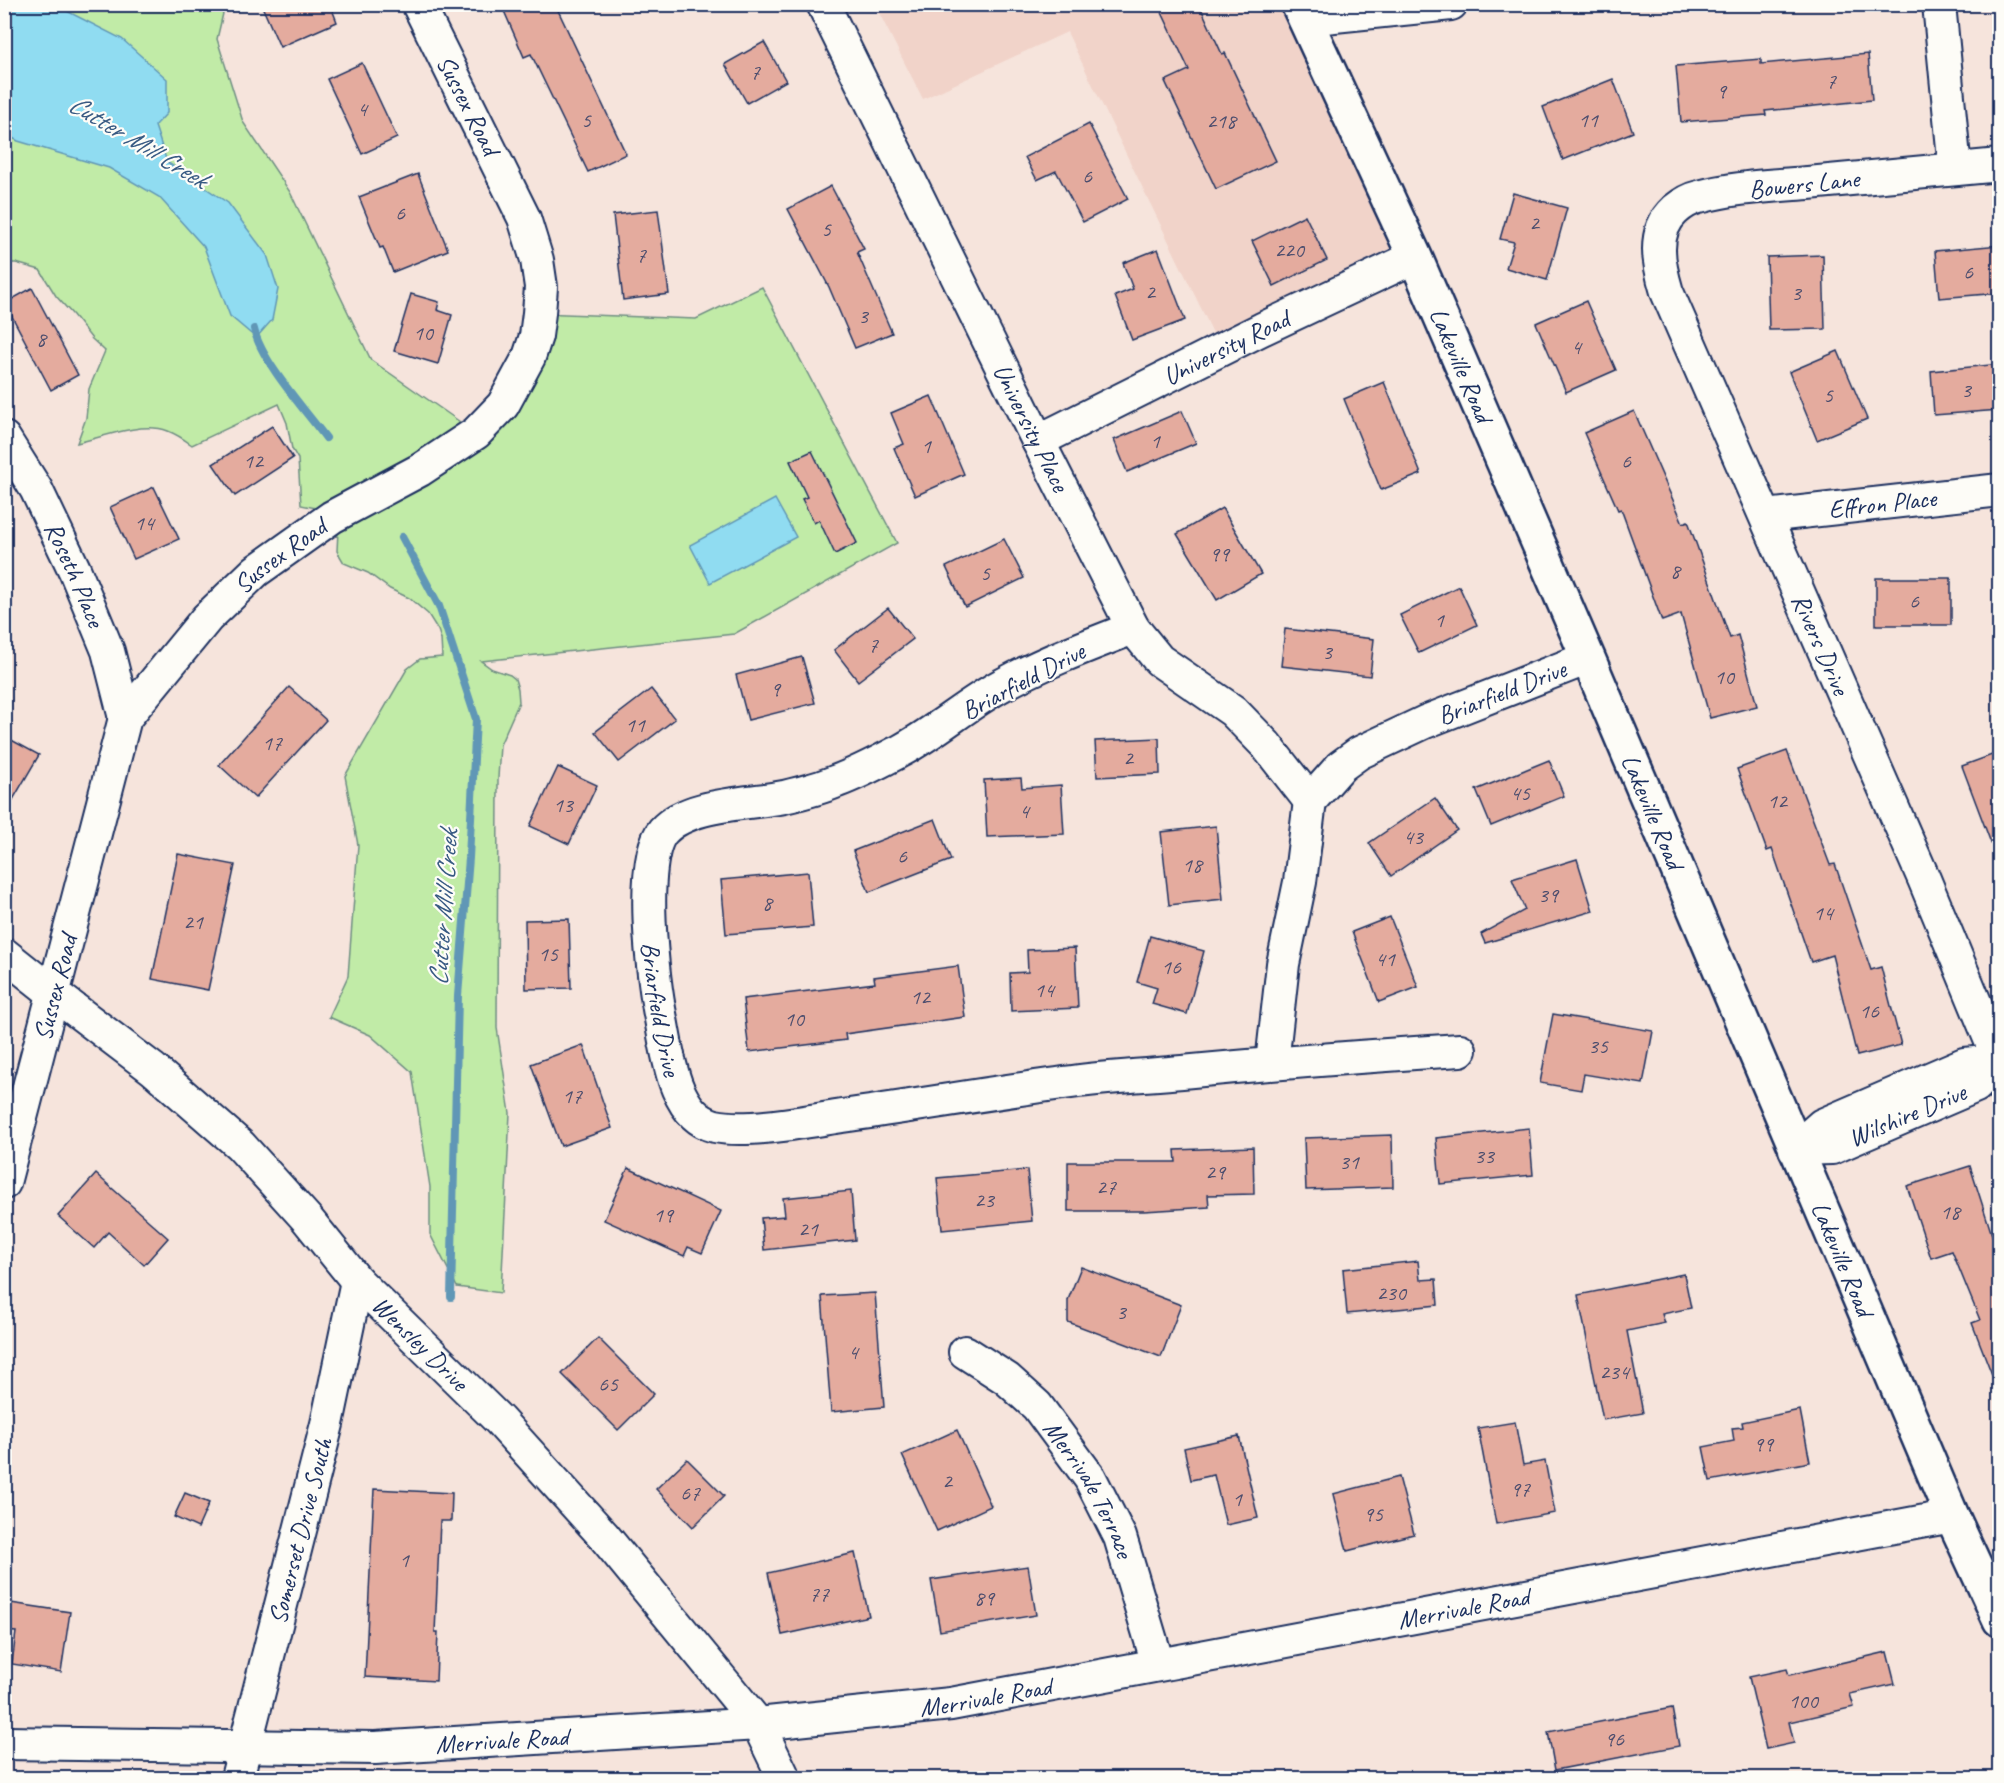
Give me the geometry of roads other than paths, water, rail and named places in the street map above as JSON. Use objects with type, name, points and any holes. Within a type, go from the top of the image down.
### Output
[{"type":"main road","name":"Lakeville Road","points":[[1302,12],[1415,257],[1588,658],[1952,1516],[2000,1620]]},
{"type":"street","name":"Sussex Road","points":[[4,1183],[125,718],[207,618],[256,571],[333,518],[420,470],[476,434],[503,405],[529,357],[536,336],[541,287],[532,238],[418,4]]},
{"type":"street","name":"University Place","points":[[823,4],[1038,441],[1133,627],[1159,660],[1233,711],[1266,745],[1310,801]]},
{"type":"street","points":[[1302,12],[1451,4]]},
{"type":"street","points":[[1939,4],[1955,169]]},
{"type":"street","name":"Bowers Lane","points":[[1665,225],[1671,214],[1681,205],[1698,197],[1712,194],[2000,165]]},
{"type":"street","name":"Rivers Drive","points":[[1665,225],[1658,252],[1667,292],[1924,879],[1999,1062]]},
{"type":"street","name":"University Road","points":[[1038,441],[1200,359],[1415,257]]},
{"type":"street","name":"Roseth Place","points":[[4,438],[36,489],[75,571],[108,651],[125,718]]},
{"type":"street","name":"Effron Place","points":[[1766,516],[2000,490]]},
{"type":"street","name":"Briarfield Drive","points":[[1133,627],[1000,686],[903,750],[836,782],[785,797],[692,813],[676,820],[665,829],[659,837],[652,861],[650,893],[658,1007],[678,1090],[692,1114],[702,1121],[722,1127],[747,1128],[804,1122],[1081,1081],[1272,1063],[1460,1050]]},
{"type":"street","name":"Briarfield Drive","points":[[1310,801],[1341,766],[1359,753],[1425,722],[1588,658]]},
{"type":"street","points":[[1272,1063],[1283,964],[1300,882],[1310,801]]},
{"type":"street","name":"Wensley Drive","points":[[4,954],[153,1069],[240,1145],[307,1219],[357,1281],[499,1419],[603,1535],[758,1724],[784,1779]]},
{"type":"street","name":"Wilshire Drive","points":[[1795,1149],[1822,1125],[1953,1068],[1964,1064],[1999,1062]]},
{"type":"street","name":"Somerset Drive South","points":[[237,1779],[327,1424],[357,1281]]},
{"type":"street","name":"Merrivale Terrace","points":[[965,1352],[1007,1379],[1037,1406],[1090,1478],[1120,1537],[1158,1664]]},
{"type":"street","name":"Merrivale Road","points":[[4,1743],[375,1748],[758,1724],[951,1704],[1952,1516]]},
{"type":"water","points":[[4,5],[55,5],[122,39],[167,79],[167,113],[155,126],[167,162],[228,203],[267,255],[278,289],[272,320],[256,338],[230,316],[204,247],[159,197],[109,168],[18,141],[5,134]]},
{"type":"water","points":[[775,499],[796,537],[710,583],[690,545]]},
{"type":"waterway","name":"Cutter Mill Creek","points":[[254,329],[265,356],[326,438]]},
{"type":"waterway","name":"Cutter Mill Creek","points":[[402,537],[439,606],[476,719],[469,858],[458,996],[451,1297]]}]
